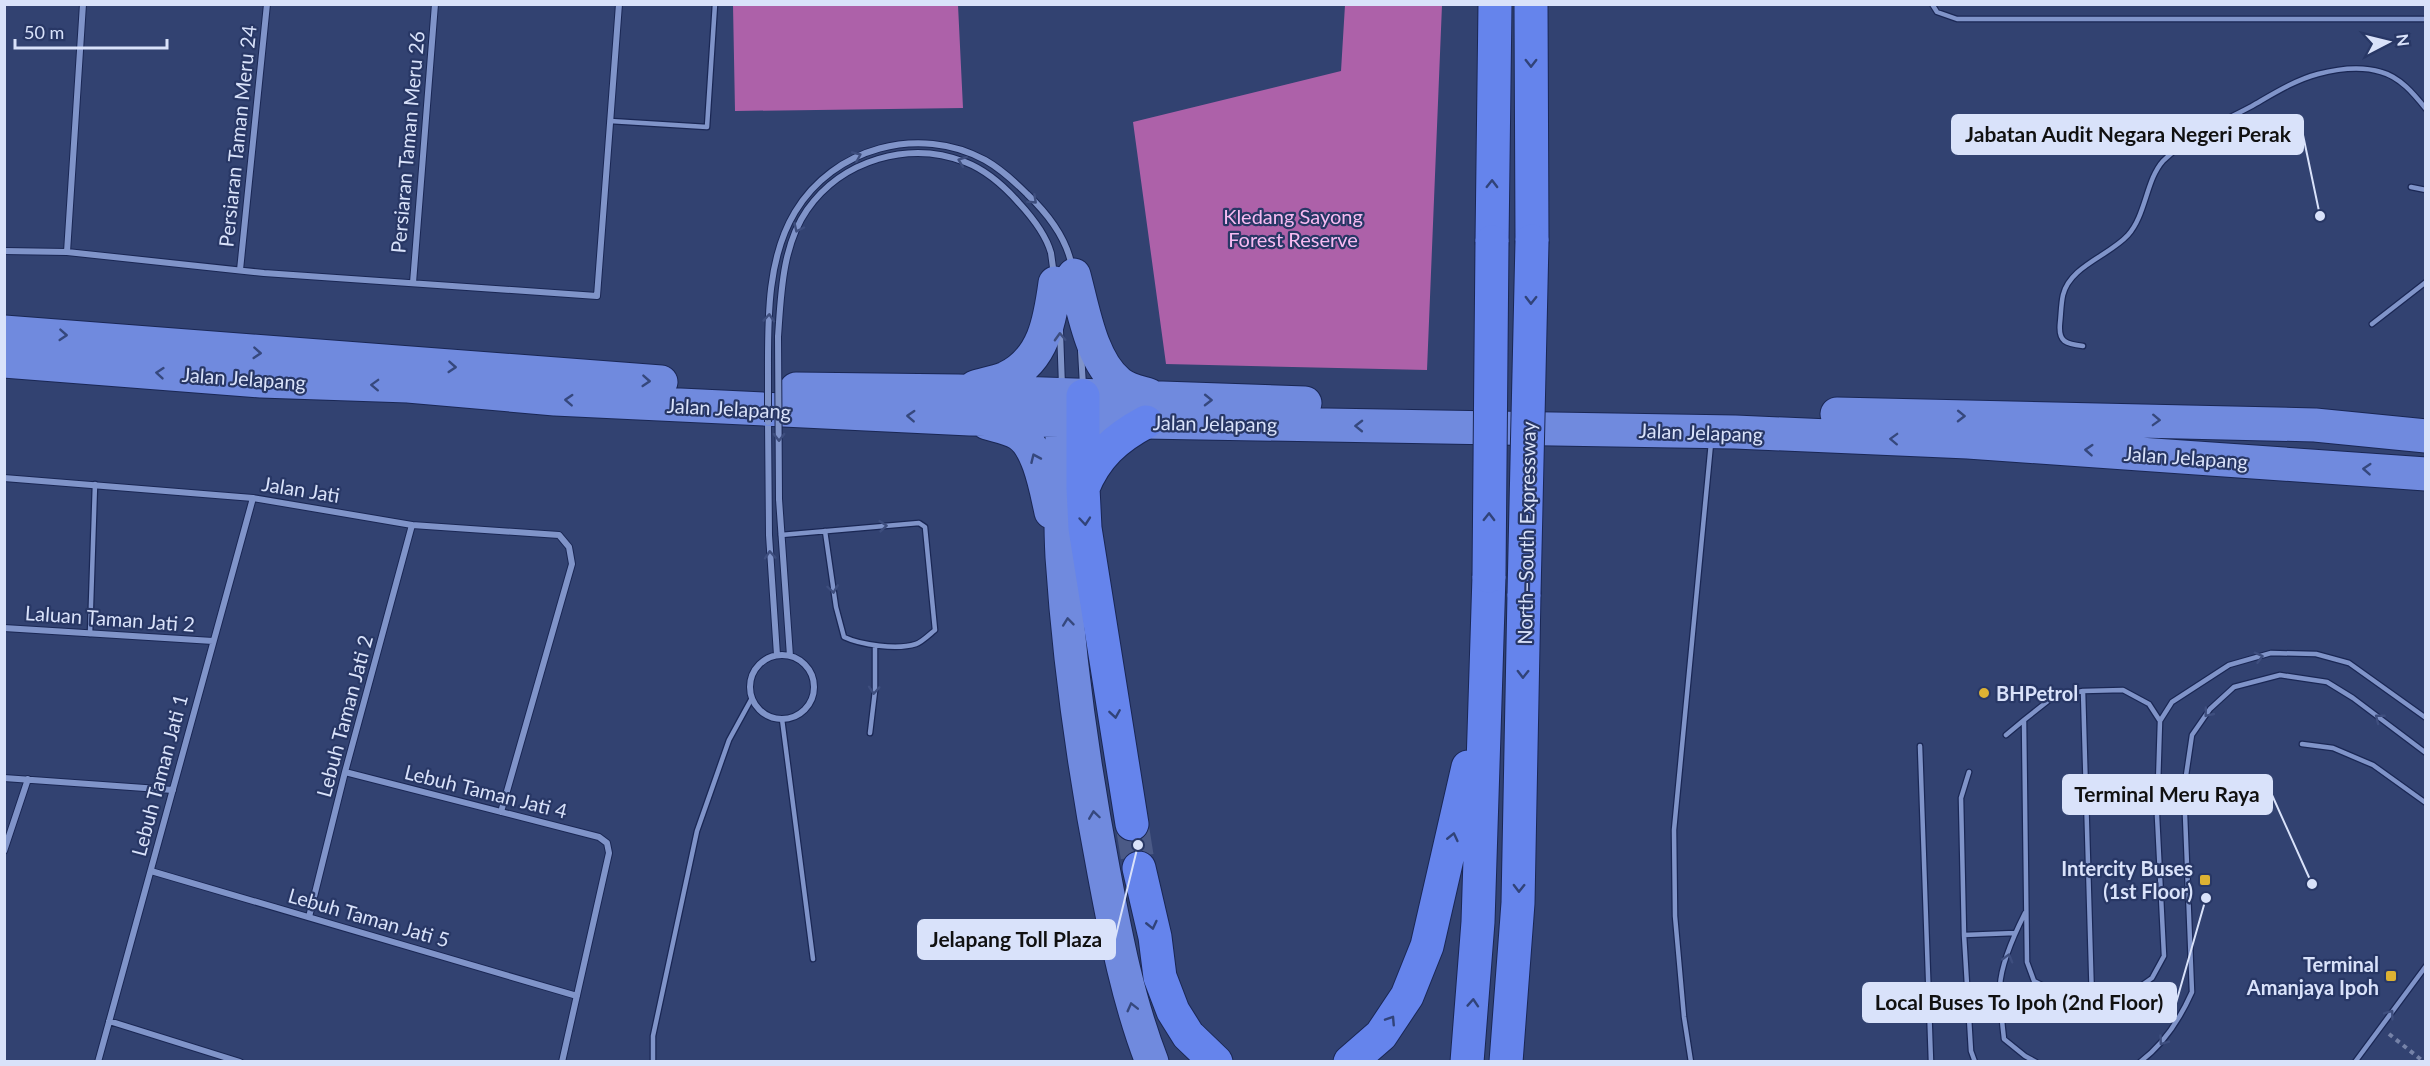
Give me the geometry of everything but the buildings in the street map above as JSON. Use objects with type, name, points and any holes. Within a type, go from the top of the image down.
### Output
[{"type":"highway","name":"North–South Expressway","points":[[1467,1062],[1478,922],[1489,576],[1495,4]]},
{"type":"highway","name":"North–South Expressway","points":[[1506,1062],[1518,903],[1532,241],[1530,4]]},
{"type":"highway","points":[[1073,408],[1083,488],[1085,528],[1132,824]]},
{"type":"highway","points":[[1083,488],[1090,472],[1107,448],[1154,411]]},
{"type":"highway","points":[[1350,1062],[1381,1035],[1407,996],[1427,946],[1467,772],[1487,641]]},
{"type":"highway","points":[[1139,868],[1155,937],[1160,977],[1173,1011],[1188,1035],[1216,1062]]},
{"type":"main road","points":[[1062,290],[1048,327],[1031,357],[1021,368],[964,405],[1002,427],[1020,434],[1031,449],[1044,479],[1062,554],[1073,671],[1096,833],[1120,960],[1136,1022],[1152,1062]]},
{"type":"main road","points":[[1062,290],[1091,337],[1108,372],[1154,411]]},
{"type":"main road","name":"Jalan Jelapang","points":[[4,332],[964,405]]},
{"type":"main road","name":"Jalan Jelapang","points":[[4,361],[261,381],[408,386],[555,399],[1073,408],[1712,431],[1968,442],[2426,474]]},
{"type":"main road","points":[[1062,554],[1073,408]]},
{"type":"main road","name":"Jalan Jelapang","points":[[1154,411],[1626,412],[2092,418],[2315,425],[2426,436]]},
{"type":"street","points":[[67,252],[83,4]]},
{"type":"street","name":"Persiaran Taman Meru 24","points":[[240,270],[267,4]]},
{"type":"street","name":"Persiaran Taman Meru 26","points":[[413,282],[435,4]]},
{"type":"street","points":[[4,251],[67,252],[240,270],[597,296],[619,4]]},
{"type":"street","points":[[777,655],[769,536],[768,336],[774,273],[789,224],[794,213],[816,183],[844,162],[861,154],[896,144],[933,144],[951,147],[985,160],[1004,173],[1041,207],[1058,232],[1071,258],[1062,290]]},
{"type":"street","points":[[790,656],[779,499],[778,337],[782,291],[789,255],[793,239],[806,211],[834,181],[849,171],[896,154],[930,153],[949,156],[983,171],[1009,192],[1029,214],[1050,251],[1062,290],[1079,332]]},
{"type":"street","points":[[1060,321],[1073,408]]},
{"type":"street","points":[[1073,408],[1080,343]]},
{"type":"street","name":"Jalan Jati","points":[[4,478],[253,498],[412,525],[559,535],[569,548],[572,564],[501,812]]},
{"type":"street","name":"Lebuh Taman Jati 1","points":[[98,1062],[253,498]]},
{"type":"street","name":"Lebuh Taman Jati 2","points":[[309,917],[345,772],[412,525]]},
{"type":"street","name":"Laluan Taman Jati 2","points":[[4,628],[213,641]]},
{"type":"street","points":[[777,655],[800,659],[812,675],[813,695],[809,705],[801,712],[782,719],[764,713],[752,698],[751,680],[754,671],[768,658],[777,655]]},
{"type":"street","name":"Lebuh Taman Jati 4","points":[[345,772],[598,837],[607,843],[609,853],[577,996]]},
{"type":"street","points":[[4,778],[173,790]]},
{"type":"street","points":[[4,851],[28,779]]},
{"type":"street","name":"Lebuh Taman Jati 5","points":[[151,871],[577,996]]},
{"type":"street","points":[[562,1062],[577,996]]},
{"type":"street","points":[[110,1021],[240,1062]]},
{"type":"lane","points":[[610,121],[707,127],[715,4]]},
{"type":"lane","points":[[1932,4],[1937,12],[1957,19],[2426,19]]},
{"type":"lane","points":[[2083,346],[2069,345],[2062,341],[2059,333],[2063,294],[2076,273],[2103,256],[2128,235],[2139,220],[2147,193],[2162,162],[2196,136],[2286,87],[2317,74],[2347,68],[2381,72],[2410,89],[2426,109]]},
{"type":"lane","points":[[2411,187],[2426,190]]},
{"type":"lane","points":[[2372,324],[2426,282]]},
{"type":"lane","points":[[1691,1062],[1684,1017],[1675,916],[1674,830],[1712,431]]},
{"type":"lane","points":[[90,634],[95,484]]},
{"type":"lane","points":[[781,535],[825,531],[919,524],[925,528],[935,630],[917,644],[876,646],[856,643],[844,637],[836,607],[825,531]]},
{"type":"lane","points":[[870,733],[875,691],[876,646]]},
{"type":"lane","points":[[2024,720],[2027,962],[2034,981],[2059,994],[2092,1001],[2107,1000],[2135,990],[2152,978],[2164,956],[2157,816],[2160,721],[2172,702],[2229,665],[2271,653],[2316,654],[2349,663],[2426,718]]},
{"type":"lane","points":[[2140,1062],[2156,1050],[2182,1012],[2192,992],[2184,789],[2192,735],[2210,709],[2234,687],[2280,675],[2327,682],[2353,698],[2426,753]]},
{"type":"lane","points":[[2006,735],[2053,697],[2083,691],[2123,690],[2149,704],[2160,721]]},
{"type":"lane","points":[[2083,691],[2092,1001]]},
{"type":"lane","points":[[653,1062],[653,1036],[697,831],[729,740],[752,698]]},
{"type":"lane","points":[[782,719],[813,959]]},
{"type":"lane","points":[[2302,744],[2333,747],[2373,765],[2426,803]]},
{"type":"lane","points":[[1920,746],[1931,1062]]},
{"type":"lane","points":[[1969,772],[1961,798],[1964,934],[1971,1051],[1975,1062]]},
{"type":"lane","points":[[2026,911],[2014,933],[2000,984],[2004,1039],[2036,1062]]},
{"type":"lane","points":[[1964,934],[2014,933]]},
{"type":"lane","points":[[2355,1062],[2426,966]]},
{"type":"path","points":[[2381,1027],[2424,1062]]},
{"type":"green space","points":[[733,5],[958,5],[963,108],[735,111]]},
{"type":"green space","name":"Kledang Sayong Forest Reserve","points":[[1345,5],[1442,5],[1427,370],[1166,364],[1133,122],[1341,71]]},
{"type":"tunnel","points":[[1132,824],[1139,868]]},
{"type":"place","name":"Jabatan Audit Negara Negeri Perak","points":[[2320,216]]},
{"type":"place","name":"BHPetrol","points":[[1984,693]]},
{"type":"place","name":"Jelapang Toll Plaza","points":[[1138,845]]},
{"type":"place","name":"Intercity Buses (1st Floor)","points":[[2205,880]]},
{"type":"place","name":"Terminal Meru Raya","points":[[2312,884]]},
{"type":"place","name":"Local Buses To Ipoh (2nd Floor)","points":[[2206,898]]},
{"type":"place","name":"Terminal Amanjaya Ipoh","points":[[2391,976]]}]
